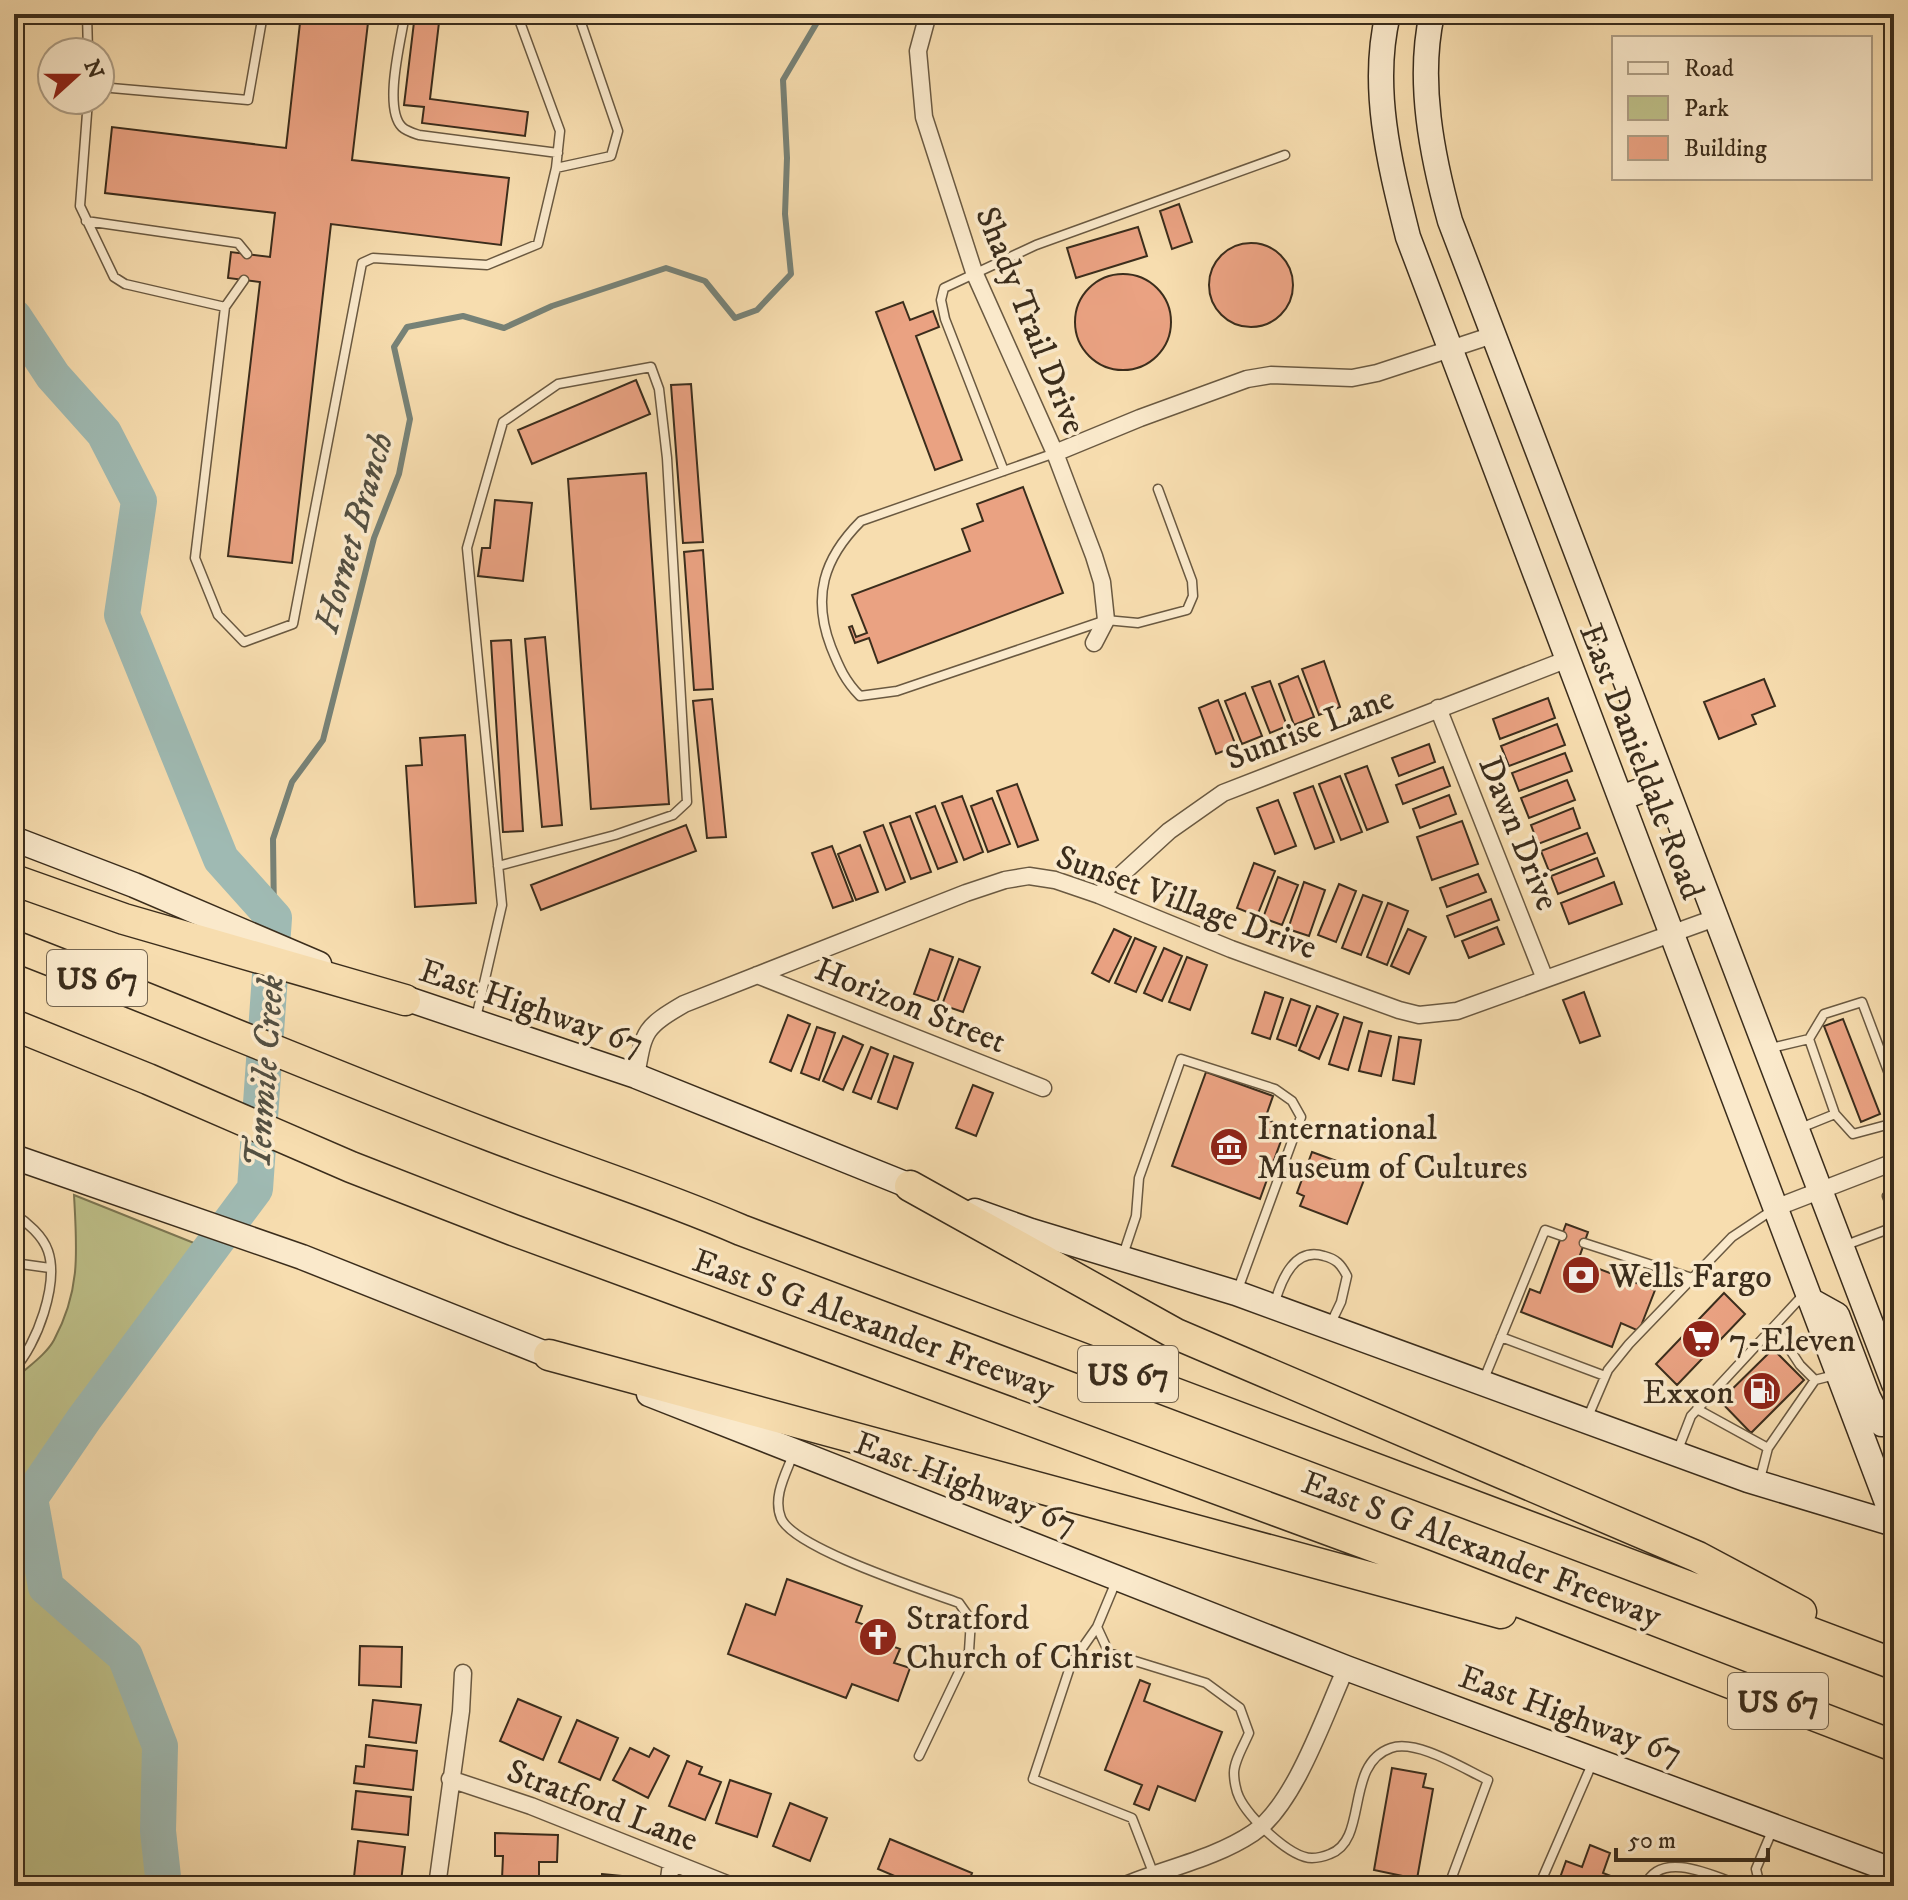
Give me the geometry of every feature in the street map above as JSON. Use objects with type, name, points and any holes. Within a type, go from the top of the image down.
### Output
[{"type":"highway","points":[[14,880],[124,919],[405,1000]]},
{"type":"highway","name":"East S G Alexander Freeway","points":[[14,946],[179,1009],[486,1134],[683,1205],[741,1230],[1894,1663]]},
{"type":"highway","name":"East S G Alexander Freeway","points":[[14,1025],[351,1167],[513,1230],[1424,1565],[1894,1746]]},
{"type":"highway","points":[[910,1186],[1176,1334],[1698,1557],[1894,1663]]},
{"type":"highway","points":[[549,1355],[1661,1656]]},
{"type":"main road","name":"East Danieldale Road","points":[[1388,14],[1384,28],[1382,71],[1387,153],[1408,237],[1809,1296],[1826,1377],[1894,1523]]},
{"type":"main road","name":"East Danieldale Road","points":[[1432,14],[1426,43],[1429,118],[1435,167],[1450,221],[1894,1384]]},
{"type":"main road","points":[[1621,798],[1664,782]]},
{"type":"main road","name":"East Highway 67","points":[[14,839],[134,885],[405,1000],[636,1076],[1031,1231],[1236,1293],[1759,1483],[1894,1523]]},
{"type":"main road","name":"East Highway 67","points":[[14,1157],[302,1257],[1346,1668],[1894,1871]]},
{"type":"main road","points":[[1809,1296],[1837,1315],[1880,1421],[1882,1424],[1894,1423]]},
{"type":"street","name":"Shady Trail Drive","points":[[928,14],[918,51],[924,117],[974,272],[1055,453],[1102,582],[1106,620]]},
{"type":"street","points":[[1055,453],[1247,379],[1271,375],[1352,378],[1377,373],[1493,335]]},
{"type":"street","points":[[1094,643],[1106,620]]},
{"type":"street","name":"Sunrise Lane","points":[[1099,895],[1169,831],[1223,793],[1568,659]]},
{"type":"street","name":"Dawn Drive","points":[[1438,708],[1545,979]]},
{"type":"street","name":"Sunset Village Drive","points":[[636,1076],[643,1037],[653,1025],[684,1004],[1005,880],[1029,876],[1055,880],[1099,895],[1231,949],[1419,1015],[1457,1011],[1715,918]]},
{"type":"street","name":"Horizon Street","points":[[757,975],[1043,1088]]},
{"type":"street","points":[[1775,1208],[1894,1162]]},
{"type":"street","points":[[1123,1886],[1219,1851],[1260,1827],[1276,1812],[1294,1783],[1346,1668]]},
{"type":"street","points":[[437,1886],[461,1711],[463,1673]]},
{"type":"street","name":"Stratford Lane","points":[[450,1779],[531,1806],[732,1886]]},
{"type":"street","points":[[668,1886],[671,1864]]},
{"type":"lane","points":[[87,14],[88,36]]},
{"type":"lane","points":[[116,88],[248,100],[263,14]]},
{"type":"lane","points":[[405,14],[393,100],[395,118],[403,129],[419,135],[558,153]]},
{"type":"lane","points":[[244,280],[225,307],[195,558],[218,615],[244,642],[293,624],[362,263],[373,258],[487,265],[538,244],[556,168],[560,131],[517,14]]},
{"type":"lane","points":[[556,168],[611,156],[618,131],[578,14]]},
{"type":"lane","points":[[1894,71],[1894,85]]},
{"type":"lane","points":[[87,116],[80,206],[114,277],[125,284],[225,307]]},
{"type":"lane","points":[[1004,471],[945,319],[941,300],[944,288],[1036,245],[1285,155]]},
{"type":"lane","points":[[86,221],[238,243],[247,254]]},
{"type":"lane","points":[[475,1023],[502,905],[498,866],[467,548],[503,422],[558,384],[651,367],[659,389],[667,458],[687,802],[673,815],[615,835],[498,866]]},
{"type":"lane","points":[[1055,453],[861,521],[845,537],[825,576],[819,602],[823,626],[844,680],[860,696],[897,691],[1106,620],[1138,623],[1187,610],[1193,596],[1192,581],[1158,489]]},
{"type":"lane","points":[[1766,1049],[1809,1039],[1824,1014],[1862,1002],[1894,1087]]},
{"type":"lane","points":[[1809,1039],[1835,1114],[1853,1134],[1894,1123]]},
{"type":"lane","points":[[1123,1257],[1136,1216],[1139,1178],[1181,1059],[1275,1089],[1292,1101],[1301,1117],[1236,1293]]},
{"type":"lane","points":[[1797,1130],[1835,1114]]},
{"type":"lane","points":[[1894,1193],[1887,1196],[1894,1214]]},
{"type":"lane","points":[[1586,1420],[1605,1376],[1629,1344],[1732,1237],[1775,1208]]},
{"type":"lane","points":[[14,1214],[32,1228],[48,1250],[50,1268],[50,1283],[35,1342],[14,1369]]},
{"type":"lane","points":[[1841,1247],[1894,1227]]},
{"type":"lane","points":[[1482,1382],[1545,1230],[1562,1236]]},
{"type":"lane","points":[[1584,1243],[1692,1278]]},
{"type":"lane","points":[[1273,1307],[1280,1285],[1298,1257],[1313,1253],[1335,1259],[1347,1276],[1341,1302],[1329,1327]]},
{"type":"lane","points":[[14,1263],[50,1268]]},
{"type":"lane","points":[[1677,1453],[1691,1416],[1775,1327],[1809,1296]]},
{"type":"lane","points":[[1759,1483],[1768,1448],[1826,1377],[1800,1365],[1775,1327]]},
{"type":"lane","points":[[1501,1337],[1605,1376]]},
{"type":"lane","points":[[1697,1409],[1768,1448]]},
{"type":"lane","points":[[795,1451],[777,1497],[781,1518],[790,1531],[841,1558],[959,1603],[971,1620],[969,1651],[919,1756]]},
{"type":"lane","points":[[1118,1578],[1097,1627],[1071,1664],[1033,1779],[1132,1818],[1154,1875]]},
{"type":"lane","points":[[1097,1627],[1109,1653],[1206,1683],[1240,1708],[1249,1733],[1234,1770],[1238,1797],[1260,1827],[1301,1856],[1314,1859],[1334,1853],[1342,1846],[1350,1832],[1358,1793],[1368,1766],[1379,1754],[1394,1747],[1429,1752],[1488,1780],[1449,1885]]},
{"type":"lane","points":[[1539,1886],[1594,1759]]},
{"type":"lane","points":[[1760,1886],[1756,1869],[1774,1825]]},
{"type":"lane","points":[[1645,1886],[1663,1868],[1679,1865],[1742,1886]]},
{"type":"green space","points":[[74,1195],[204,1247],[25,1498],[40,1589],[121,1663],[153,1744],[149,1862],[161,1886],[14,1886],[14,1380],[50,1346],[69,1304],[76,1252]]},
{"type":"building","points":[[301,14],[369,14],[352,160],[509,178],[501,245],[331,224],[292,563],[228,556],[260,282],[228,278],[231,252],[270,257],[275,213],[105,193],[112,127],[286,148]]},
{"type":"building","points":[[415,14],[440,14],[430,99],[528,112],[525,136],[422,123],[424,107],[404,105]]},
{"type":"building","points":[[1179,204],[1192,242],[1172,249],[1160,211]]},
{"type":"building","points":[[1138,227],[1147,256],[1076,278],[1067,248]]},
{"type":"building","points":[[1251,243],[1267,246],[1286,262],[1293,285],[1290,301],[1274,320],[1251,327],[1235,324],[1216,308],[1209,285],[1212,269],[1228,250]]},
{"type":"building","points":[[1123,274],[1141,278],[1157,288],[1167,304],[1171,322],[1167,340],[1157,356],[1141,366],[1123,370],[1105,366],[1089,356],[1079,340],[1075,322],[1079,304],[1089,288],[1105,278]]},
{"type":"building","points":[[903,302],[910,320],[933,311],[939,327],[916,336],[962,460],[935,470],[876,312]]},
{"type":"building","points":[[636,380],[650,414],[532,464],[518,430]]},
{"type":"building","points":[[691,384],[703,542],[683,543],[671,385]]},
{"type":"building","points":[[646,473],[669,804],[591,809],[568,479]]},
{"type":"building","points":[[1023,487],[1063,593],[878,663],[869,638],[855,643],[849,627],[852,626],[856,637],[867,633],[852,595],[970,551],[962,529],[983,521],[977,504]]},
{"type":"building","points":[[495,500],[532,503],[523,581],[478,576],[482,548],[490,548]]},
{"type":"building","points":[[703,550],[713,689],[694,690],[684,552]]},
{"type":"building","points":[[545,637],[562,825],[542,827],[525,639]]},
{"type":"building","points":[[511,640],[523,831],[503,832],[491,641]]},
{"type":"building","points":[[1324,661],[1340,707],[1319,715],[1302,669]]},
{"type":"building","points":[[1298,676],[1314,717],[1294,725],[1279,684]]},
{"type":"building","points":[[1764,679],[1775,706],[1752,715],[1756,724],[1719,739],[1704,702]]},
{"type":"building","points":[[1270,681],[1287,726],[1270,733],[1252,687]]},
{"type":"building","points":[[1245,693],[1262,736],[1242,744],[1225,701]]},
{"type":"building","points":[[1548,698],[1555,718],[1500,739],[1493,719]]},
{"type":"building","points":[[712,699],[726,837],[707,838],[693,701]]},
{"type":"building","points":[[1218,700],[1236,746],[1216,754],[1199,708]]},
{"type":"building","points":[[1557,724],[1565,745],[1509,766],[1501,746]]},
{"type":"building","points":[[465,735],[476,903],[415,907],[406,766],[422,765],[420,738]]},
{"type":"building","points":[[1429,744],[1435,762],[1399,776],[1392,758]]},
{"type":"building","points":[[1565,753],[1572,771],[1519,791],[1512,773]]},
{"type":"building","points":[[1367,766],[1388,822],[1367,830],[1345,774]]},
{"type":"building","points":[[1443,767],[1450,786],[1403,804],[1396,785]]},
{"type":"building","points":[[1340,776],[1362,832],[1341,840],[1319,784]]},
{"type":"building","points":[[1567,780],[1575,800],[1529,818],[1521,798]]},
{"type":"building","points":[[1017,784],[1038,840],[1018,847],[997,791]]},
{"type":"building","points":[[1313,786],[1334,842],[1315,849],[1294,793]]},
{"type":"building","points":[[1449,795],[1456,814],[1420,828],[1413,809]]},
{"type":"building","points":[[962,796],[983,852],[964,860],[942,803]]},
{"type":"building","points":[[992,798],[1010,844],[988,852],[971,806]]},
{"type":"building","points":[[1278,800],[1296,846],[1275,854],[1257,808]]},
{"type":"building","points":[[935,806],[957,862],[938,869],[916,813]]},
{"type":"building","points":[[1573,808],[1580,828],[1538,844],[1531,825]]},
{"type":"building","points":[[910,816],[931,872],[911,879],[890,823]]},
{"type":"building","points":[[1462,821],[1478,864],[1432,880],[1417,837]]},
{"type":"building","points":[[686,825],[696,851],[541,910],[531,885]]},
{"type":"building","points":[[883,825],[905,882],[886,890],[864,832]]},
{"type":"building","points":[[1587,833],[1595,853],[1549,871],[1541,851]]},
{"type":"building","points":[[860,845],[878,892],[856,900],[838,854]]},
{"type":"building","points":[[832,846],[853,901],[833,908],[812,853]]},
{"type":"building","points":[[1597,858],[1604,876],[1558,894],[1551,876]]},
{"type":"building","points":[[1254,863],[1275,871],[1257,916],[1237,908]]},
{"type":"building","points":[[1478,874],[1486,892],[1447,907],[1440,888]]},
{"type":"building","points":[[1278,877],[1298,885],[1282,925],[1263,918]]},
{"type":"building","points":[[1304,882],[1325,890],[1309,936],[1288,929]]},
{"type":"building","points":[[1614,882],[1622,904],[1569,924],[1561,903]]},
{"type":"building","points":[[1339,884],[1356,891],[1336,942],[1318,935]]},
{"type":"building","points":[[1363,895],[1382,902],[1361,955],[1342,948]]},
{"type":"building","points":[[1491,899],[1499,920],[1455,937],[1447,916]]},
{"type":"building","points":[[1388,903],[1408,911],[1387,965],[1367,957]]},
{"type":"building","points":[[1497,927],[1504,944],[1469,958],[1462,941]]},
{"type":"building","points":[[1114,929],[1131,937],[1109,982],[1092,973]]},
{"type":"building","points":[[1408,929],[1426,937],[1409,974],[1391,966]]},
{"type":"building","points":[[1135,938],[1156,947],[1136,992],[1115,983]]},
{"type":"building","points":[[1164,948],[1182,956],[1162,1001],[1144,993]]},
{"type":"building","points":[[930,949],[953,957],[937,1002],[914,994]]},
{"type":"building","points":[[1187,957],[1207,965],[1190,1010],[1169,1002]]},
{"type":"building","points":[[959,959],[980,967],[963,1012],[942,1005]]},
{"type":"building","points":[[1265,992],[1283,998],[1270,1039],[1252,1033]]},
{"type":"building","points":[[1584,992],[1600,1036],[1580,1043],[1563,1000]]},
{"type":"building","points":[[1291,999],[1310,1006],[1296,1046],[1277,1039]]},
{"type":"building","points":[[1317,1006],[1338,1014],[1319,1059],[1299,1050]]},
{"type":"building","points":[[788,1015],[810,1024],[791,1071],[770,1062]]},
{"type":"building","points":[[1344,1017],[1362,1023],[1348,1070],[1329,1064]]},
{"type":"building","points":[[1843,1019],[1880,1114],[1861,1122],[1824,1026]]},
{"type":"building","points":[[817,1027],[835,1033],[819,1080],[801,1073]]},
{"type":"building","points":[[1369,1031],[1391,1036],[1381,1076],[1359,1071]]},
{"type":"building","points":[[843,1036],[863,1045],[843,1090],[823,1081]]},
{"type":"building","points":[[1399,1037],[1421,1040],[1414,1084],[1393,1080]]},
{"type":"building","points":[[871,1047],[888,1054],[871,1099],[853,1092]]},
{"type":"building","points":[[894,1056],[913,1063],[897,1109],[878,1102]]},
{"type":"building","name":"International Museum of Cultures","points":[[1206,1072],[1273,1096],[1265,1119],[1286,1127],[1260,1199],[1172,1166]]},
{"type":"building","points":[[973,1085],[993,1093],[976,1136],[956,1128]]},
{"type":"building","points":[[1312,1152],[1367,1172],[1347,1224],[1300,1206],[1304,1196],[1297,1193]]},
{"type":"building","name":"Wells Fargo","points":[[1566,1224],[1588,1232],[1578,1261],[1655,1290],[1639,1331],[1621,1323],[1612,1347],[1521,1312],[1530,1289],[1540,1293]]},
{"type":"building","name":"7-Eleven","points":[[1724,1293],[1745,1314],[1677,1385],[1656,1364]]},
{"type":"building","name":"Exxon","points":[[1773,1349],[1804,1380],[1751,1433],[1720,1401]]},
{"type":"building","points":[[787,1579],[862,1606],[856,1622],[874,1628],[871,1638],[900,1649],[894,1663],[910,1668],[898,1701],[852,1684],[846,1698],[728,1654],[746,1604],[775,1615]]},
{"type":"building","points":[[360,1646],[402,1647],[401,1687],[359,1685]]},
{"type":"building","points":[[1140,1680],[1150,1684],[1144,1701],[1222,1732],[1195,1801],[1158,1786],[1149,1810],[1134,1804],[1142,1785],[1105,1770]]},
{"type":"building","points":[[518,1699],[561,1717],[543,1760],[500,1741]]},
{"type":"building","points":[[373,1700],[421,1705],[416,1743],[369,1737]]},
{"type":"building","points":[[577,1720],[618,1738],[600,1780],[559,1762]]},
{"type":"building","points":[[366,1745],[417,1751],[413,1790],[354,1783],[356,1766],[364,1767]]},
{"type":"building","points":[[630,1748],[649,1757],[654,1748],[669,1756],[648,1798],[613,1780]]},
{"type":"building","points":[[687,1761],[702,1767],[699,1774],[721,1782],[705,1820],[669,1806]]},
{"type":"building","points":[[1392,1768],[1426,1774],[1423,1787],[1433,1789],[1417,1879],[1374,1870]]},
{"type":"building","points":[[730,1780],[771,1794],[757,1837],[716,1823]]},
{"type":"building","points":[[356,1791],[411,1797],[408,1835],[352,1829]]},
{"type":"building","points":[[790,1803],[827,1818],[810,1861],[773,1846]]},
{"type":"building","points":[[495,1833],[558,1835],[557,1862],[539,1862],[539,1880],[502,1879],[503,1856],[495,1856]]},
{"type":"building","points":[[890,1839],[972,1873],[967,1886],[918,1886],[878,1869]]},
{"type":"building","points":[[358,1841],[405,1847],[401,1882],[354,1877]]},
{"type":"building","points":[[1590,1845],[1610,1853],[1603,1873],[1616,1878],[1613,1886],[1557,1886],[1566,1861],[1582,1867]]},
{"type":"building","points":[[602,1874],[631,1877],[630,1886],[601,1886]]},
{"type":"waterway","name":"Hornet Branch","points":[[274,918],[273,839],[292,782],[323,740],[374,538],[399,474],[410,419],[394,347],[407,327],[463,316],[504,328],[552,306],[666,268],[705,281],[735,318],[757,310],[791,274],[785,214],[787,158],[783,80],[822,14]]},
{"type":"waterway","name":"Tenmile Creek","points":[[14,317],[53,376],[104,433],[139,501],[122,615],[221,859],[274,918],[255,1189],[84,1419],[30,1498],[46,1587],[125,1656],[160,1746],[158,1831],[164,1886]]},
{"type":"place","name":"International Museum of Cultures","points":[[1229,1147]]},
{"type":"place","name":"Wells Fargo","points":[[1581,1275]]},
{"type":"place","name":"7-Eleven","points":[[1701,1339]]},
{"type":"place","name":"Exxon","points":[[1762,1391]]},
{"type":"place","name":"Stratford Church of Christ","points":[[878,1637]]}]
